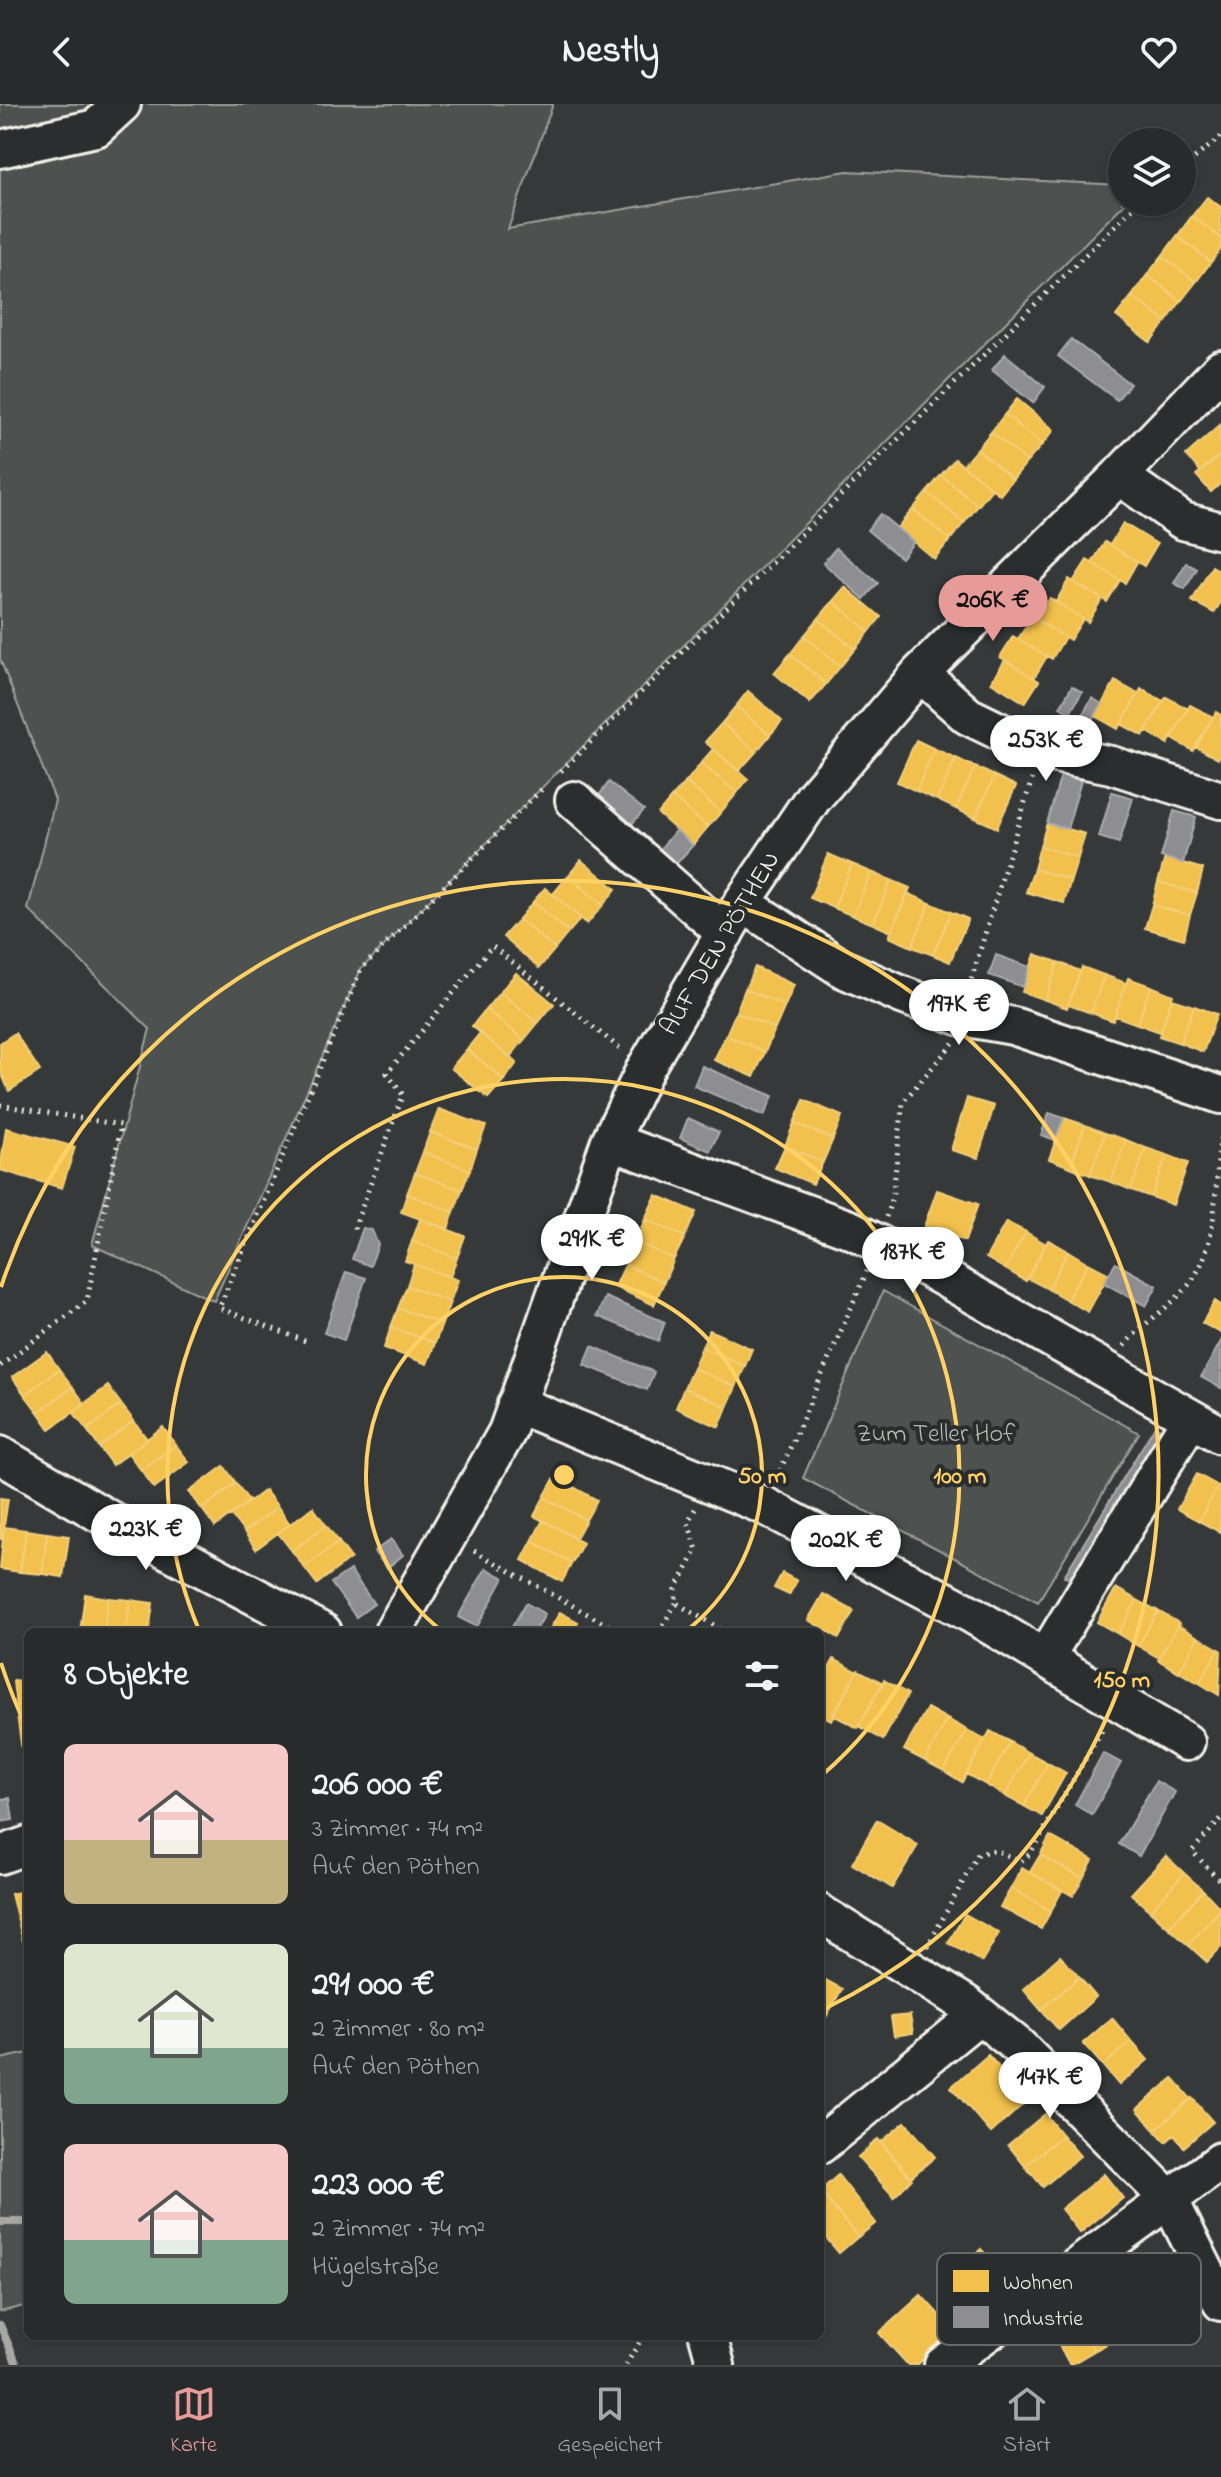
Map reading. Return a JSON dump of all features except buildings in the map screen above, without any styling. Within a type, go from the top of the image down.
[{"type":"street","points":[[0,149],[96,128],[122,104]]},
{"type":"street","name":"AUF DEN PÖTHEN","points":[[395,1628],[445,1535],[507,1432],[610,1141],[645,1069],[733,918],[813,798],[920,673],[1119,476],[1221,369]]},
{"type":"street","points":[[1119,476],[1183,521],[1221,531]]},
{"type":"street","points":[[920,673],[968,716],[1040,751],[1111,765],[1221,800]]},
{"type":"street","points":[[574,800],[733,918],[843,969],[962,1017],[1013,1026],[1221,1095]]},
{"type":"street","points":[[610,1141],[852,1230],[1206,1427],[1045,1658]]},
{"type":"street","points":[[516,1404],[765,1506],[971,1614],[1186,1742]]},
{"type":"street","points":[[0,1455],[107,1518],[315,1628]]},
{"type":"street","points":[[0,1855],[24,1846]]},
{"type":"street","points":[[824,1916],[979,2015],[1017,2045],[1169,2199],[1196,2253]]},
{"type":"street","points":[[824,2142],[979,2015]]},
{"type":"street","points":[[1095,2253],[1221,2161]]},
{"type":"street","points":[[1201,2262],[1221,2302]]},
{"type":"street","points":[[709,2340],[716,2365]]},
{"type":"street","points":[[943,2365],[970,2345]]},
{"type":"path","points":[[1196,157],[1221,137]]},
{"type":"path","points":[[305,1341],[219,1308],[361,969],[1125,216]]},
{"type":"path","points":[[962,1017],[1040,751]]},
{"type":"path","points":[[354,1229],[403,1095],[387,1073],[492,946],[645,1069]]},
{"type":"path","points":[[0,1105],[121,1125],[87,1301],[0,1366]]},
{"type":"path","points":[[1106,1369],[1133,1335],[1190,1283],[1205,1257],[1214,1229],[1221,1134]]},
{"type":"path","points":[[661,1628],[676,1603],[676,1589],[697,1550],[688,1522],[707,1482]]},
{"type":"path","points":[[445,1535],[613,1628]]},
{"type":"path","points":[[676,1603],[719,1628]]},
{"type":"path","points":[[913,1972],[978,1854],[995,1850],[1021,1861],[1030,1854],[1118,1702]]},
{"type":"path","points":[[1221,1819],[1192,1851],[1221,1882]]},
{"type":"path","points":[[626,2365],[641,2340]]},
{"type":"green space","points":[[0,104],[553,104],[508,229],[847,171],[1108,184],[1108,216],[1112,216],[361,969],[214,1301],[92,1245],[150,1029],[28,909],[55,800],[0,659]]},
{"type":"green space","name":"Zum Teller Hof","points":[[883,1291],[1139,1433],[1038,1602],[803,1478]]},
{"type":"green space","points":[[24,2054],[24,2306],[0,2312],[0,2059]]},
{"type":"waterway","points":[[0,2222],[24,2222]]},
{"type":"waterway","points":[[0,2325],[17,2365]]}]
